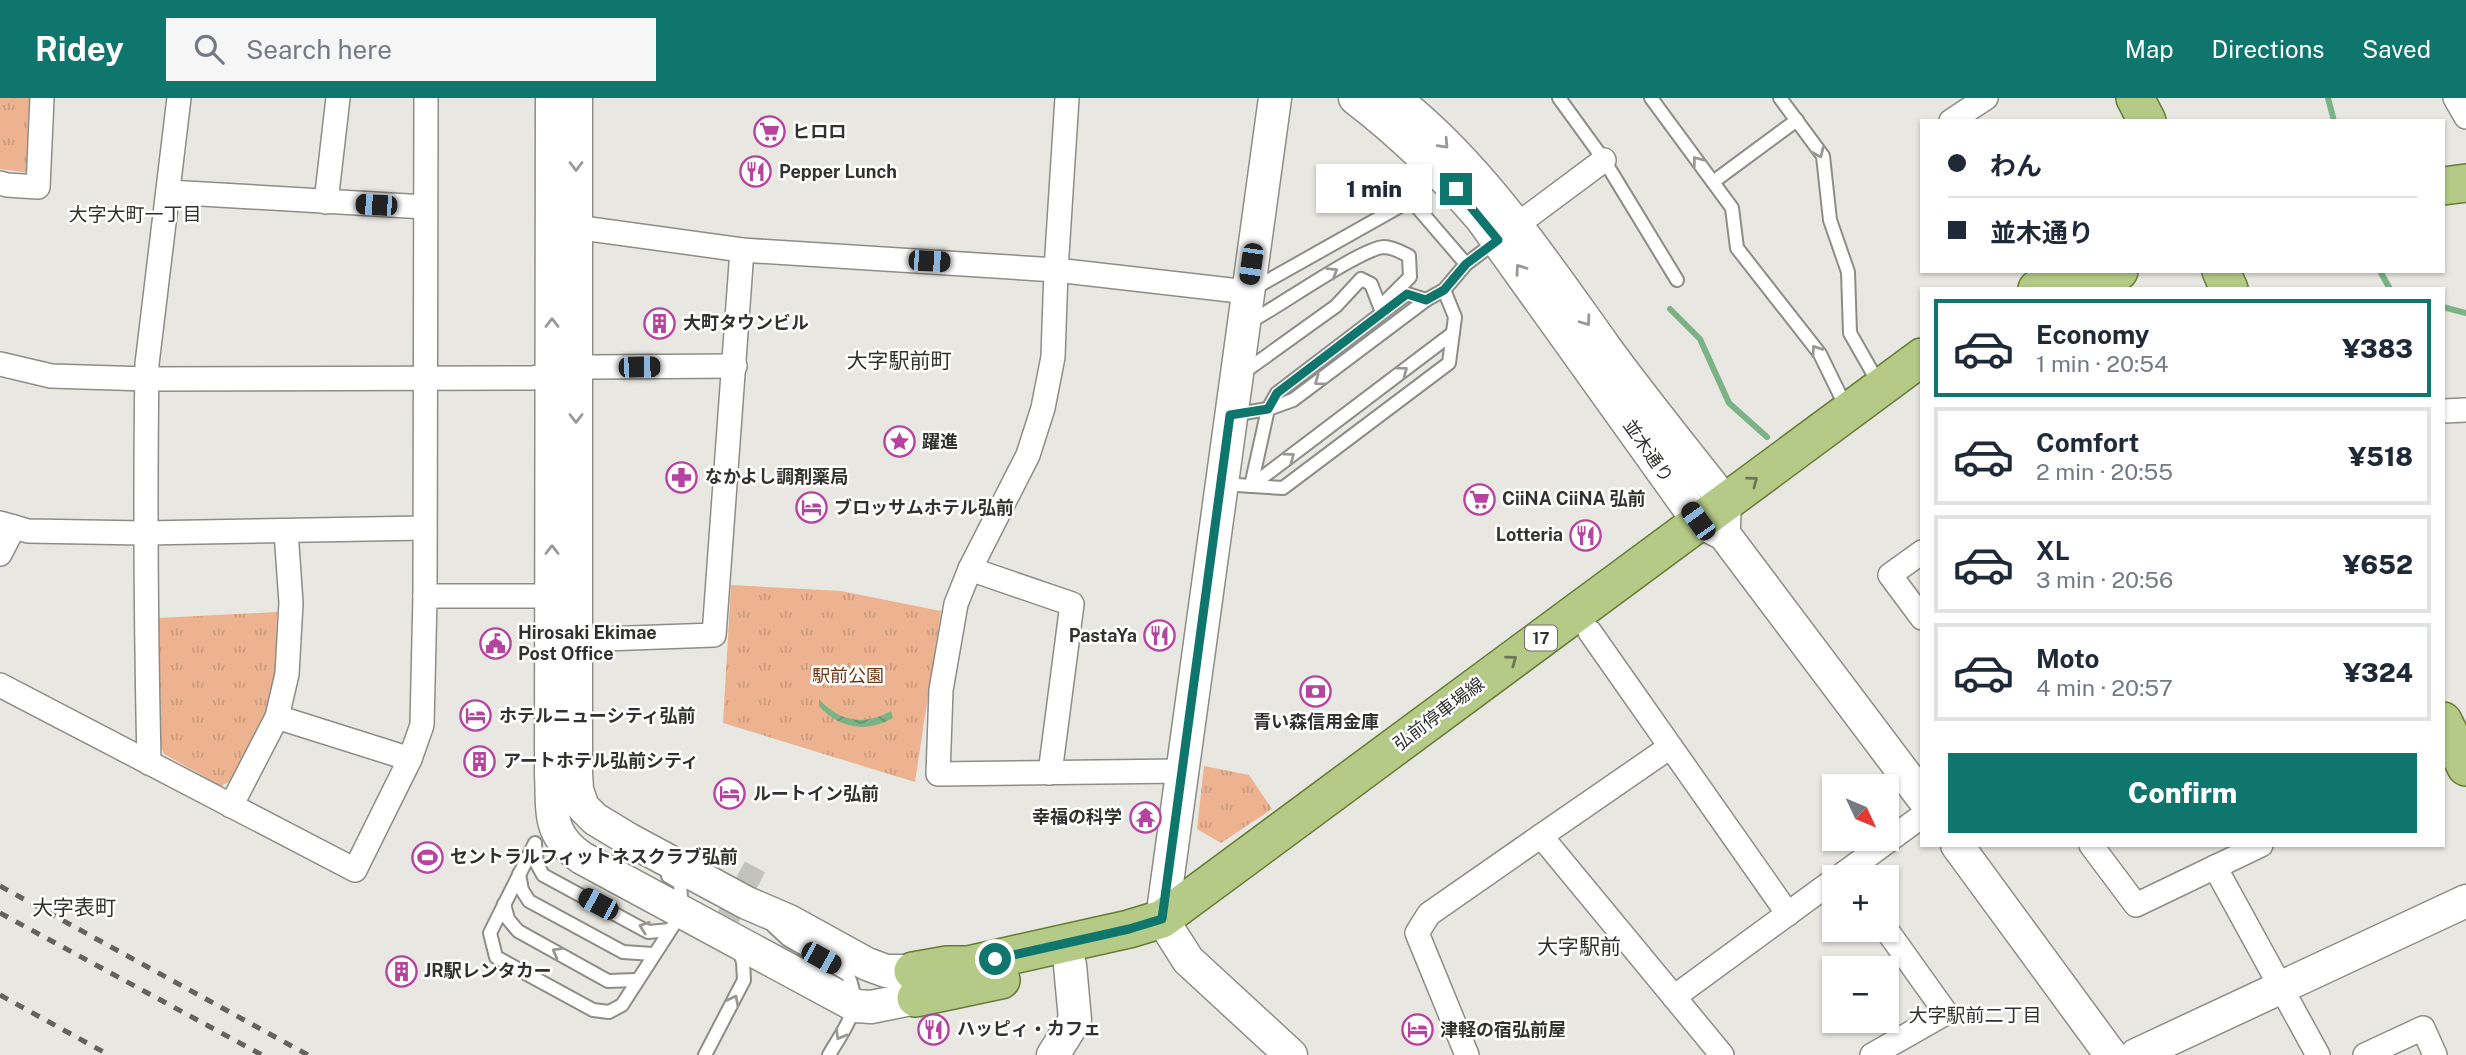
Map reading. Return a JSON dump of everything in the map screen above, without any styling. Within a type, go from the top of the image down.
[{"type":"main road","points":[[2135,98],[2146,119]]},
{"type":"main road","points":[[2445,164],[2466,162]]},
{"type":"main road","points":[[2445,186],[2466,183]]},
{"type":"main road","points":[[2041,287],[2066,273]]},
{"type":"main road","points":[[2088,287],[2115,273]]},
{"type":"main road","name":"弘前停車場線","points":[[914,985],[1070,965],[1134,951],[1590,632],[1716,519],[1850,409],[1920,359]]},
{"type":"main road","name":"弘前停車場線","points":[[914,985],[947,965],[968,965],[1129,929],[1168,928],[1716,519],[1920,389]]},
{"type":"main road","points":[[2445,726],[2466,768]]},
{"type":"street","points":[[0,183],[38,187],[42,98]]},
{"type":"street","points":[[149,763],[144,533],[147,379],[179,98]]},
{"type":"street","points":[[326,202],[338,98]]},
{"type":"street","points":[[0,685],[355,870],[410,759],[422,725],[425,596],[426,98]]},
{"type":"street","points":[[552,98],[576,640],[577,781],[561,838],[575,853],[676,921],[736,941],[856,1006],[871,1007],[914,985]]},
{"type":"street","points":[[568,811],[552,596],[564,372],[576,227],[576,98]]},
{"type":"street","points":[[1067,98],[1053,358],[1043,408],[1028,455],[970,569],[956,604],[942,690],[937,774],[1182,771]]},
{"type":"street","points":[[1275,98],[1230,415],[1236,485],[1182,771],[1168,928],[1188,960],[1291,1055]]},
{"type":"street","name":"並木通り","points":[[1355,98],[1392,126],[1508,232]]},
{"type":"street","points":[[1954,119],[1986,98]]},
{"type":"street","points":[[2455,98],[2466,117]]},
{"type":"street","name":"並木通り","points":[[1404,100],[1434,134],[1508,232],[1920,794]]},
{"type":"street","points":[[1508,232],[1604,160]]},
{"type":"street","points":[[168,192],[425,207]]},
{"type":"street","points":[[576,227],[742,250],[1056,270],[1248,292]]},
{"type":"street","points":[[576,640],[714,635],[742,250]]},
{"type":"street","points":[[0,364],[51,376],[426,380],[532,378],[592,367],[735,366]]},
{"type":"street","points":[[2445,411],[2466,410]]},
{"type":"street","points":[[0,554],[7,525],[28,531],[144,533],[424,528]]},
{"type":"street","points":[[231,806],[278,717],[287,674],[290,603],[286,531]]},
{"type":"street","points":[[1920,553],[1890,575],[1920,615]]},
{"type":"street","points":[[970,569],[1072,604],[1049,773]]},
{"type":"street","points":[[425,596],[552,596]]},
{"type":"street","points":[[1590,632],[1788,915]]},
{"type":"street","points":[[278,717],[410,759]]},
{"type":"street","points":[[1466,1055],[1417,933],[1429,914],[1670,747]]},
{"type":"street","points":[[568,811],[595,819],[747,903],[789,921],[867,964],[914,985]]},
{"type":"street","points":[[1857,865],[1920,818]]},
{"type":"street","points":[[1541,836],[1722,1055]]},
{"type":"street","points":[[1958,847],[2111,1055]]},
{"type":"street","points":[[2092,847],[2136,905],[2257,847]]},
{"type":"street","points":[[2215,867],[2318,1055]]},
{"type":"street","points":[[1674,997],[1822,890]]},
{"type":"street","points":[[2136,1055],[2466,901]]},
{"type":"street","points":[[1872,1055],[1905,1047],[1946,1013],[1895,942]]},
{"type":"street","points":[[1053,1055],[1075,1020],[1070,965]]},
{"type":"street","points":[[2365,1055],[2423,1028],[2435,1055]]},
{"type":"lane","points":[[1559,98],[1604,160],[1677,280]]},
{"type":"lane","points":[[1651,98],[1732,208],[1737,248],[1820,354],[1841,397],[1850,409]]},
{"type":"lane","points":[[1780,98],[1823,156],[1830,220],[1848,272],[1850,333],[1881,386]]},
{"type":"lane","points":[[1713,182],[1797,120]]},
{"type":"lane","points":[[1248,292],[1411,200],[1466,264]]},
{"type":"lane","points":[[1230,415],[1268,409],[1293,400],[1426,300],[1444,290],[1466,264],[1508,232]]},
{"type":"lane","points":[[1236,378],[1336,306],[1361,279],[1371,284],[1380,307],[1410,276],[1409,256],[1382,247],[1355,259],[1243,326]]},
{"type":"lane","points":[[1236,485],[1283,488],[1449,363],[1455,317],[1444,290]]},
{"type":"lane","points":[[1236,485],[1453,333]]},
{"type":"lane","points":[[1236,485],[1268,409]]},
{"type":"lane","points":[[628,839],[651,867],[680,883],[676,921],[622,1005],[609,1012],[593,1010],[496,957],[490,933],[535,843],[537,864],[543,875],[648,932],[676,921]]},
{"type":"lane","points":[[519,874],[528,901],[623,952],[653,954]]},
{"type":"lane","points":[[747,903],[787,939],[848,975],[853,985],[856,1006],[829,1055]]},
{"type":"lane","points":[[505,904],[508,919],[518,931],[608,981],[637,980]]},
{"type":"lane","points":[[705,1055],[744,980],[743,962],[736,941]]},
{"type":"green space","points":[[0,98],[31,98],[30,173],[0,169]]},
{"type":"green space","name":"駅前公園","points":[[731,585],[841,591],[941,611],[915,782],[723,723]]},
{"type":"green space","points":[[277,612],[275,695],[266,722],[231,781],[221,786],[164,754],[160,745],[158,618]]},
{"type":"green space","points":[[1204,766],[1249,775],[1272,809],[1221,843],[1197,829]]},
{"type":"water","points":[[819,699],[844,717],[871,719],[891,711],[893,718],[873,726],[845,724],[827,714],[819,706]]},
{"type":"waterway","points":[[2328,98],[2333,119]]},
{"type":"waterway","points":[[2381,273],[2389,287]]},
{"type":"waterway","points":[[2445,308],[2466,313]]},
{"type":"waterway","points":[[1670,309],[1700,339],[1729,403],[1767,437]]},
{"type":"tunnel","points":[[712,947],[756,865]]},
{"type":"railway","points":[[0,886],[308,1055]]},
{"type":"railway","points":[[0,913],[262,1055]]},
{"type":"railway","points":[[0,995],[109,1055]]},
{"type":"place","name":"ヒロロ","points":[[769,132]]},
{"type":"place","name":"Pepper Lunch","points":[[756,172]]},
{"type":"place","name":"大町タウンビル","points":[[660,323]]},
{"type":"place","name":"躍進","points":[[899,442]]},
{"type":"place","name":"なかよし調剤薬局","points":[[682,477]]},
{"type":"place","name":"CiiNA CiiNA 弘前","points":[[1479,499]]},
{"type":"place","name":"ブロッサムホテル弘前","points":[[811,508]]},
{"type":"place","name":"Lotteria","points":[[1586,535]]},
{"type":"place","name":"PastaYa","points":[[1160,636]]},
{"type":"place","name":"Hirosaki Ekimae Post Office","points":[[495,643]]},
{"type":"place","name":"青い森信用金庫","points":[[1316,691]]},
{"type":"place","name":"ホテルニューシティ弘前","points":[[476,716]]},
{"type":"place","name":"アートホテル弘前シティ","points":[[480,761]]},
{"type":"place","name":"ルートイン弘前","points":[[730,794]]},
{"type":"place","name":"幸福の科学","points":[[1145,817]]},
{"type":"place","name":"セントラルフィットネスクラブ弘前","points":[[427,857]]},
{"type":"place","name":"JR駅レンタカー","points":[[401,971]]},
{"type":"place","name":"ハッピィ・カフェ","points":[[934,1029]]},
{"type":"place","name":"津軽の宿弘前屋","points":[[1417,1030]]},
{"type":"district","name":"大字大町一丁目","points":[[135,214]]},
{"type":"district","name":"大字駅前町","points":[[899,361]]},
{"type":"district","name":"大字表町","points":[[74,908]]},
{"type":"district","name":"大字駅前","points":[[1579,947]]},
{"type":"district","name":"大字駅前二丁目","points":[[1975,1015]]},
{"type":"route","points":[[995,959],[1162,919],[1230,415],[1268,409],[1277,393],[1407,294],[1426,300],[1444,290],[1466,264],[1498,240],[1456,189]]}]
